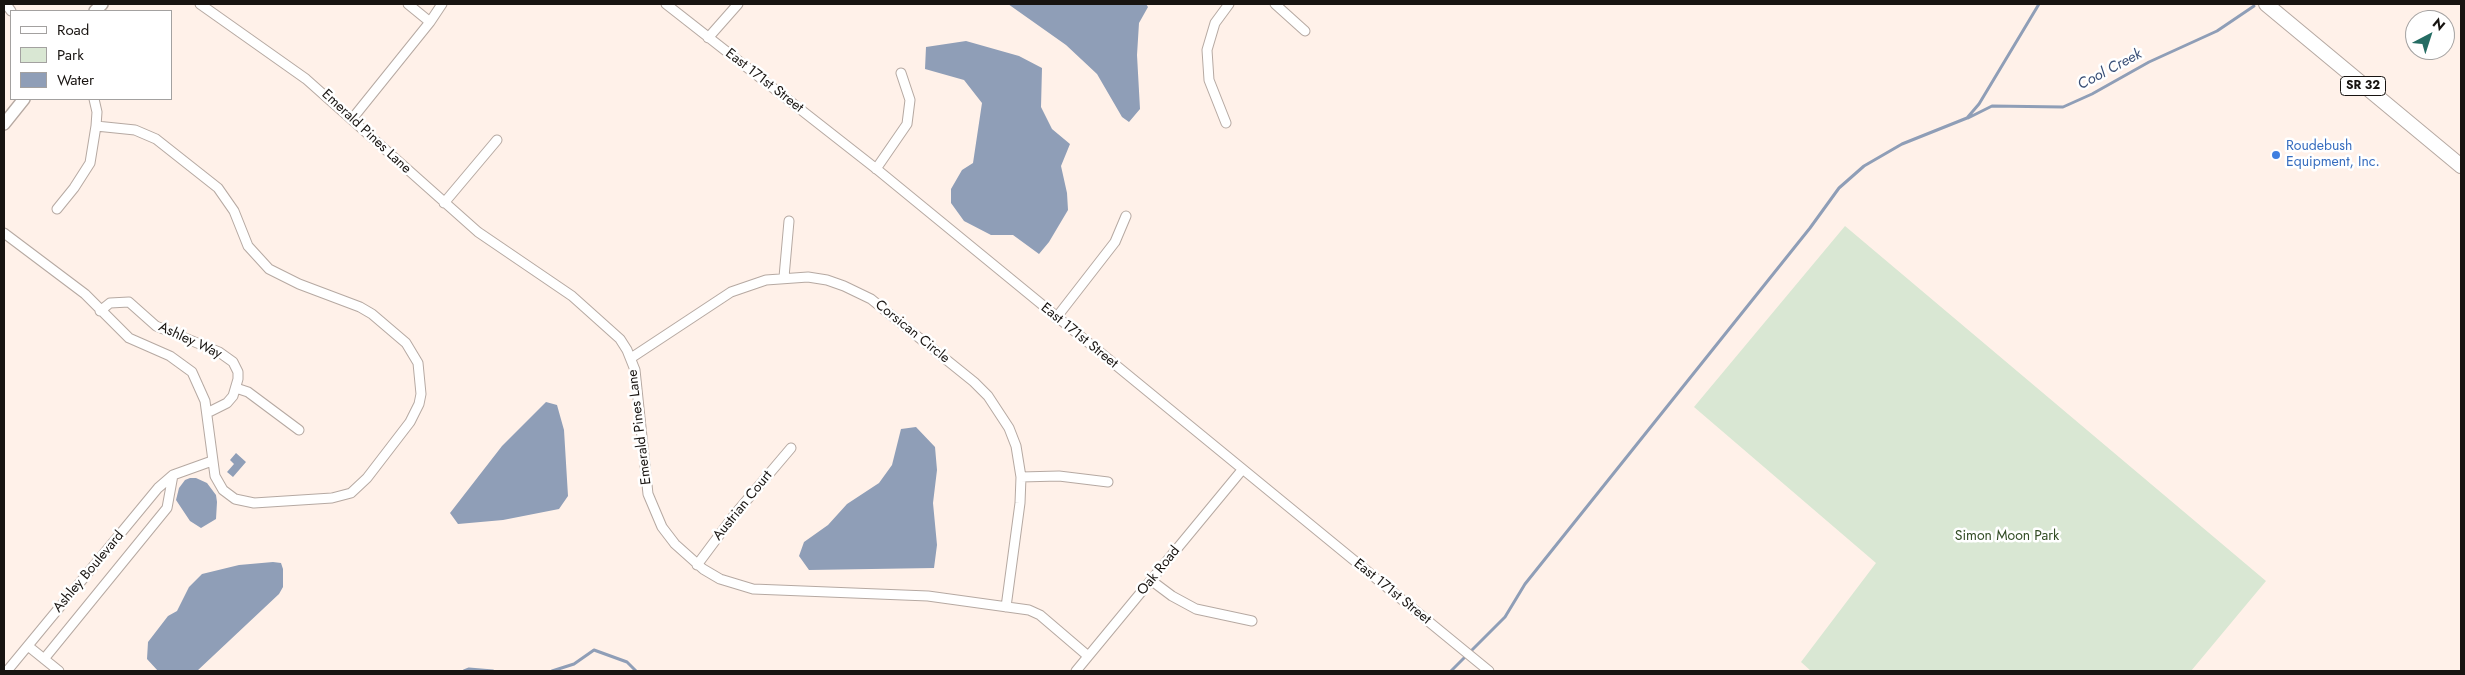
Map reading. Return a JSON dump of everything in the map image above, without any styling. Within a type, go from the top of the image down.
[{"type":"main road","name":"SR 32","points":[[2266,4],[2461,166]]},
{"type":"street","name":"Emerald Pines Lane","points":[[200,4],[284,62],[352,118],[478,232],[548,278],[598,316],[620,339],[631,358],[636,379],[648,494],[662,527],[675,544],[697,565],[720,579],[752,589],[928,596],[1029,610],[1040,616],[1088,656]]},
{"type":"street","points":[[408,4],[430,22]]},
{"type":"street","points":[[352,118],[430,22],[442,4]]},
{"type":"street","name":"East 171st Street","points":[[666,4],[876,169],[1489,671]]},
{"type":"street","points":[[708,38],[738,4]]},
{"type":"street","points":[[1226,123],[1209,80],[1207,50],[1215,23],[1229,4]]},
{"type":"street","points":[[1275,4],[1305,30]]},
{"type":"street","points":[[876,169],[907,124],[910,100],[902,73]]},
{"type":"street","points":[[4,124],[23,100]]},
{"type":"street","points":[[57,209],[90,163],[97,112],[94,100]]},
{"type":"street","points":[[4,233],[85,294],[129,338],[170,356],[192,372],[205,401],[215,476],[223,490],[236,499],[254,502],[332,498],[351,493],[367,478],[410,422],[419,404],[421,379],[413,353],[398,335],[360,307],[292,281],[269,269],[248,246],[234,211],[218,188],[156,139],[135,130],[96,126]]},
{"type":"street","points":[[444,203],[497,140]]},
{"type":"street","points":[[1056,318],[1115,242],[1126,216]]},
{"type":"street","points":[[784,277],[789,220]]},
{"type":"street","name":"Corsican Circle","points":[[631,358],[731,292],[758,282],[784,277],[827,280],[860,293],[974,382],[999,411],[1009,428],[1016,446],[1021,477],[1020,503],[1006,606]]},
{"type":"street","name":"Ashley Way","points":[[100,311],[110,303],[129,302],[156,326],[219,352],[233,362],[238,372],[236,388]]},
{"type":"street","points":[[206,413],[227,403],[233,396],[236,388],[248,392],[299,430]]},
{"type":"street","name":"Austrian Court","points":[[697,565],[735,514],[791,448]]},
{"type":"street","name":"Ashley Boulevard","points":[[7,671],[158,488],[173,476],[212,461]]},
{"type":"street","name":"Oak Road","points":[[1076,671],[1242,470]]},
{"type":"street","name":"Ashley Boulevard","points":[[44,659],[167,508],[173,476]]},
{"type":"street","points":[[1021,477],[1059,476],[1108,482]]},
{"type":"street","points":[[1152,580],[1172,596],[1196,608],[1252,621]]},
{"type":"street","points":[[28,646],[59,671]]},
{"type":"green space","name":"Simon Moon Park","points":[[1845,226],[2266,581],[2191,671],[1811,671],[1801,662],[1876,563],[1694,407]]},
{"type":"water","points":[[1008,4],[1146,4],[1148,7],[1139,23],[1137,55],[1140,109],[1129,122],[1122,117],[1097,74],[1066,45]]},
{"type":"water","points":[[966,41],[1019,56],[1042,68],[1041,107],[1052,129],[1070,144],[1061,166],[1067,193],[1068,210],[1049,242],[1039,254],[1013,235],[991,235],[964,221],[951,203],[951,189],[962,170],[973,163],[982,103],[964,80],[925,69],[926,47]]},
{"type":"water","points":[[546,402],[557,405],[564,430],[568,496],[559,509],[503,520],[458,524],[450,513],[502,446]]},
{"type":"water","points":[[916,427],[935,447],[937,470],[933,503],[937,545],[934,568],[809,570],[799,556],[804,542],[828,525],[847,504],[879,483],[892,465],[901,429]]},
{"type":"water","points":[[236,453],[246,462],[233,477],[227,472],[234,464],[230,460]]},
{"type":"water","points":[[196,478],[207,483],[216,495],[216,519],[201,528],[190,521],[176,500],[179,488],[185,480]]},
{"type":"water","points":[[281,563],[283,569],[283,587],[279,594],[197,671],[158,671],[147,659],[148,642],[168,616],[177,611],[189,587],[202,574],[239,565]]},
{"type":"waterway","points":[[1451,671],[1505,617],[1525,584],[1810,228],[1839,188],[1864,166],[1902,144],[1967,118],[1979,104],[2039,4]]},
{"type":"waterway","name":"Cool Creek","points":[[1968,118],[1992,106],[2063,107],[2092,94],[2149,62],[2217,31],[2254,6]]},
{"type":"waterway","points":[[552,671],[574,664],[594,650],[627,662],[636,671]]},
{"type":"waterway","points":[[464,671],[469,669],[493,671]]},
{"type":"place","name":"Roudebush Equipment, Inc.","points":[[2276,155]]}]
